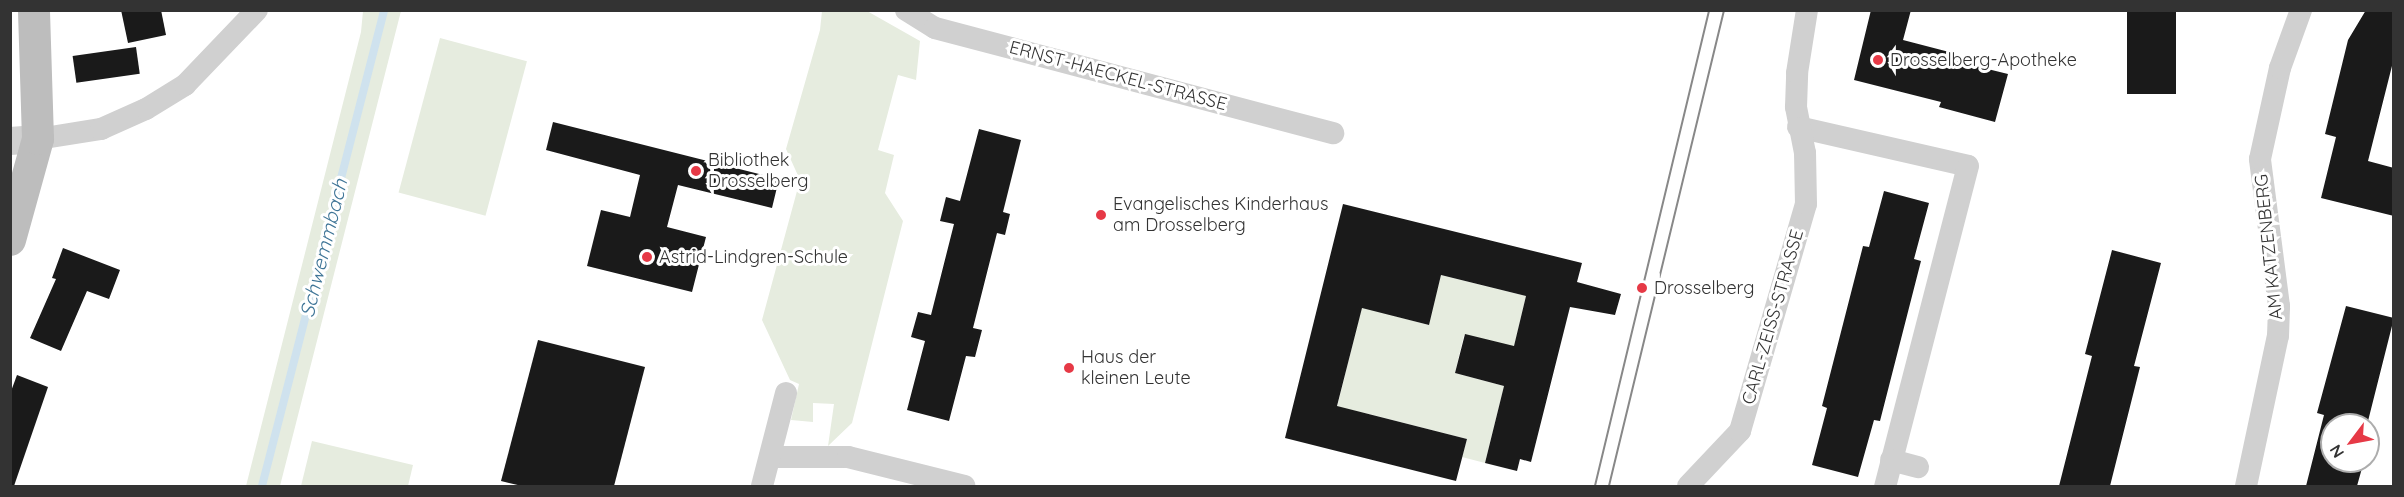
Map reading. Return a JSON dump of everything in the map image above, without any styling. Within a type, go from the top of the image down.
[{"type":"main road","points":[[10,240],[24,140],[34,10]]},
{"type":"street","points":[[24,140],[101,129],[146,109],[185,85],[257,10]]},
{"type":"street","name":"ERNST-HAECKEL-STRASSE","points":[[906,10],[935,28],[1333,133]]},
{"type":"street","name":"CARL-ZEISS-STRASSE","points":[[1688,486],[1740,431],[1806,204],[1805,153],[1798,127],[1797,73],[1807,10]]},
{"type":"street","name":"AM KATZENBERG","points":[[2246,486],[2278,336],[2279,306],[2260,159],[2280,68],[2301,10]]},
{"type":"street","points":[[1798,127],[1968,166],[1885,486]]},
{"type":"street","points":[[762,486],[786,393]]},
{"type":"street","points":[[770,457],[848,457],[964,486]]},
{"type":"street","points":[[1891,460],[1918,467]]},
{"type":"shaded area","points":[[363,11],[401,11],[280,486],[246,486],[361,32]]},
{"type":"shaded area","points":[[822,11],[867,11],[920,41],[916,80],[898,75],[878,150],[894,155],[885,193],[903,221],[852,423],[828,446],[834,404],[813,403],[813,422],[791,420],[799,384],[790,380],[762,320],[800,180],[786,149],[820,30]]},
{"type":"shaded area","points":[[440,38],[527,61],[486,216],[399,193]]},
{"type":"shaded area","points":[[1374,258],[1395,316],[1428,325],[1441,275],[1526,296],[1514,347],[1464,335],[1455,373],[1504,386],[1485,463],[1462,457],[1467,439],[1369,414],[1336,411]]},
{"type":"shaded area","points":[[312,441],[413,465],[408,486],[301,486]]},
{"type":"building","points":[[121,10],[161,10],[166,35],[128,43]]},
{"type":"building","points":[[1871,10],[1911,10],[1903,40],[1953,53],[1951,60],[2008,74],[1995,122],[1939,107],[1941,102],[1854,80]]},
{"type":"building","points":[[2127,10],[2176,10],[2176,94],[2127,94]]},
{"type":"building","points":[[2366,10],[2394,10],[2394,58],[2368,161],[2394,168],[2394,216],[2321,198],[2336,137],[2325,134],[2348,40]]},
{"type":"building","points":[[136,47],[140,74],[76,83],[73,56]]},
{"type":"building","points":[[553,122],[779,179],[772,208],[678,185],[667,227],[706,237],[692,292],[587,266],[601,210],[630,217],[640,175],[546,150]]},
{"type":"building","points":[[979,129],[1021,140],[1003,212],[1010,214],[1005,235],[997,233],[973,328],[982,330],[975,357],[966,356],[949,421],[907,410],[925,341],[911,337],[918,312],[931,315],[954,224],[940,221],[946,197],[960,201]]},
{"type":"building","points":[[1884,191],[1929,203],[1914,259],[1921,261],[1880,421],[1874,420],[1858,477],[1812,465],[1827,408],[1822,406],[1863,246],[1869,247]]},
{"type":"building","points":[[1343,204],[1582,263],[1577,282],[1621,294],[1615,315],[1570,307],[1531,462],[1520,459],[1517,471],[1485,463],[1504,386],[1455,373],[1465,334],[1514,346],[1526,296],[1441,275],[1429,325],[1362,308],[1337,406],[1467,439],[1456,481],[1285,438]]},
{"type":"building","points":[[63,248],[120,270],[109,299],[87,291],[61,351],[30,338],[56,279],[52,278]]},
{"type":"building","points":[[2112,250],[2161,263],[2134,366],[2140,367],[2110,486],[2059,486],[2092,356],[2085,354]]},
{"type":"building","points":[[2346,306],[2394,318],[2370,413],[2317,413]]},
{"type":"building","points":[[538,340],[645,367],[614,486],[522,486],[501,481]]},
{"type":"building","points":[[17,375],[48,387],[14,486],[10,485],[10,394]]},
{"type":"building","points":[[2320,431],[2320,473],[2361,473],[2357,486],[2306,486]]},
{"type":"waterway","name":"Schwemmbach","points":[[262,486],[384,10]]},
{"type":"tram line","points":[[1595,486],[1709,10]]},
{"type":"tram line","points":[[1609,486],[1724,10]]},
{"type":"place","name":"Drosselberg-Apotheke","points":[[1878,60]]},
{"type":"place","name":"Bibliothek Drosselberg","points":[[696,171]]},
{"type":"place","name":"Evangelisches Kinderhaus am Drosselberg","points":[[1101,215]]},
{"type":"place","name":"Astrid-Lindgren-Schule","points":[[647,257]]},
{"type":"place","name":"Drosselberg","points":[[1642,288]]},
{"type":"place","name":"Haus der kleinen Leute","points":[[1069,368]]}]
